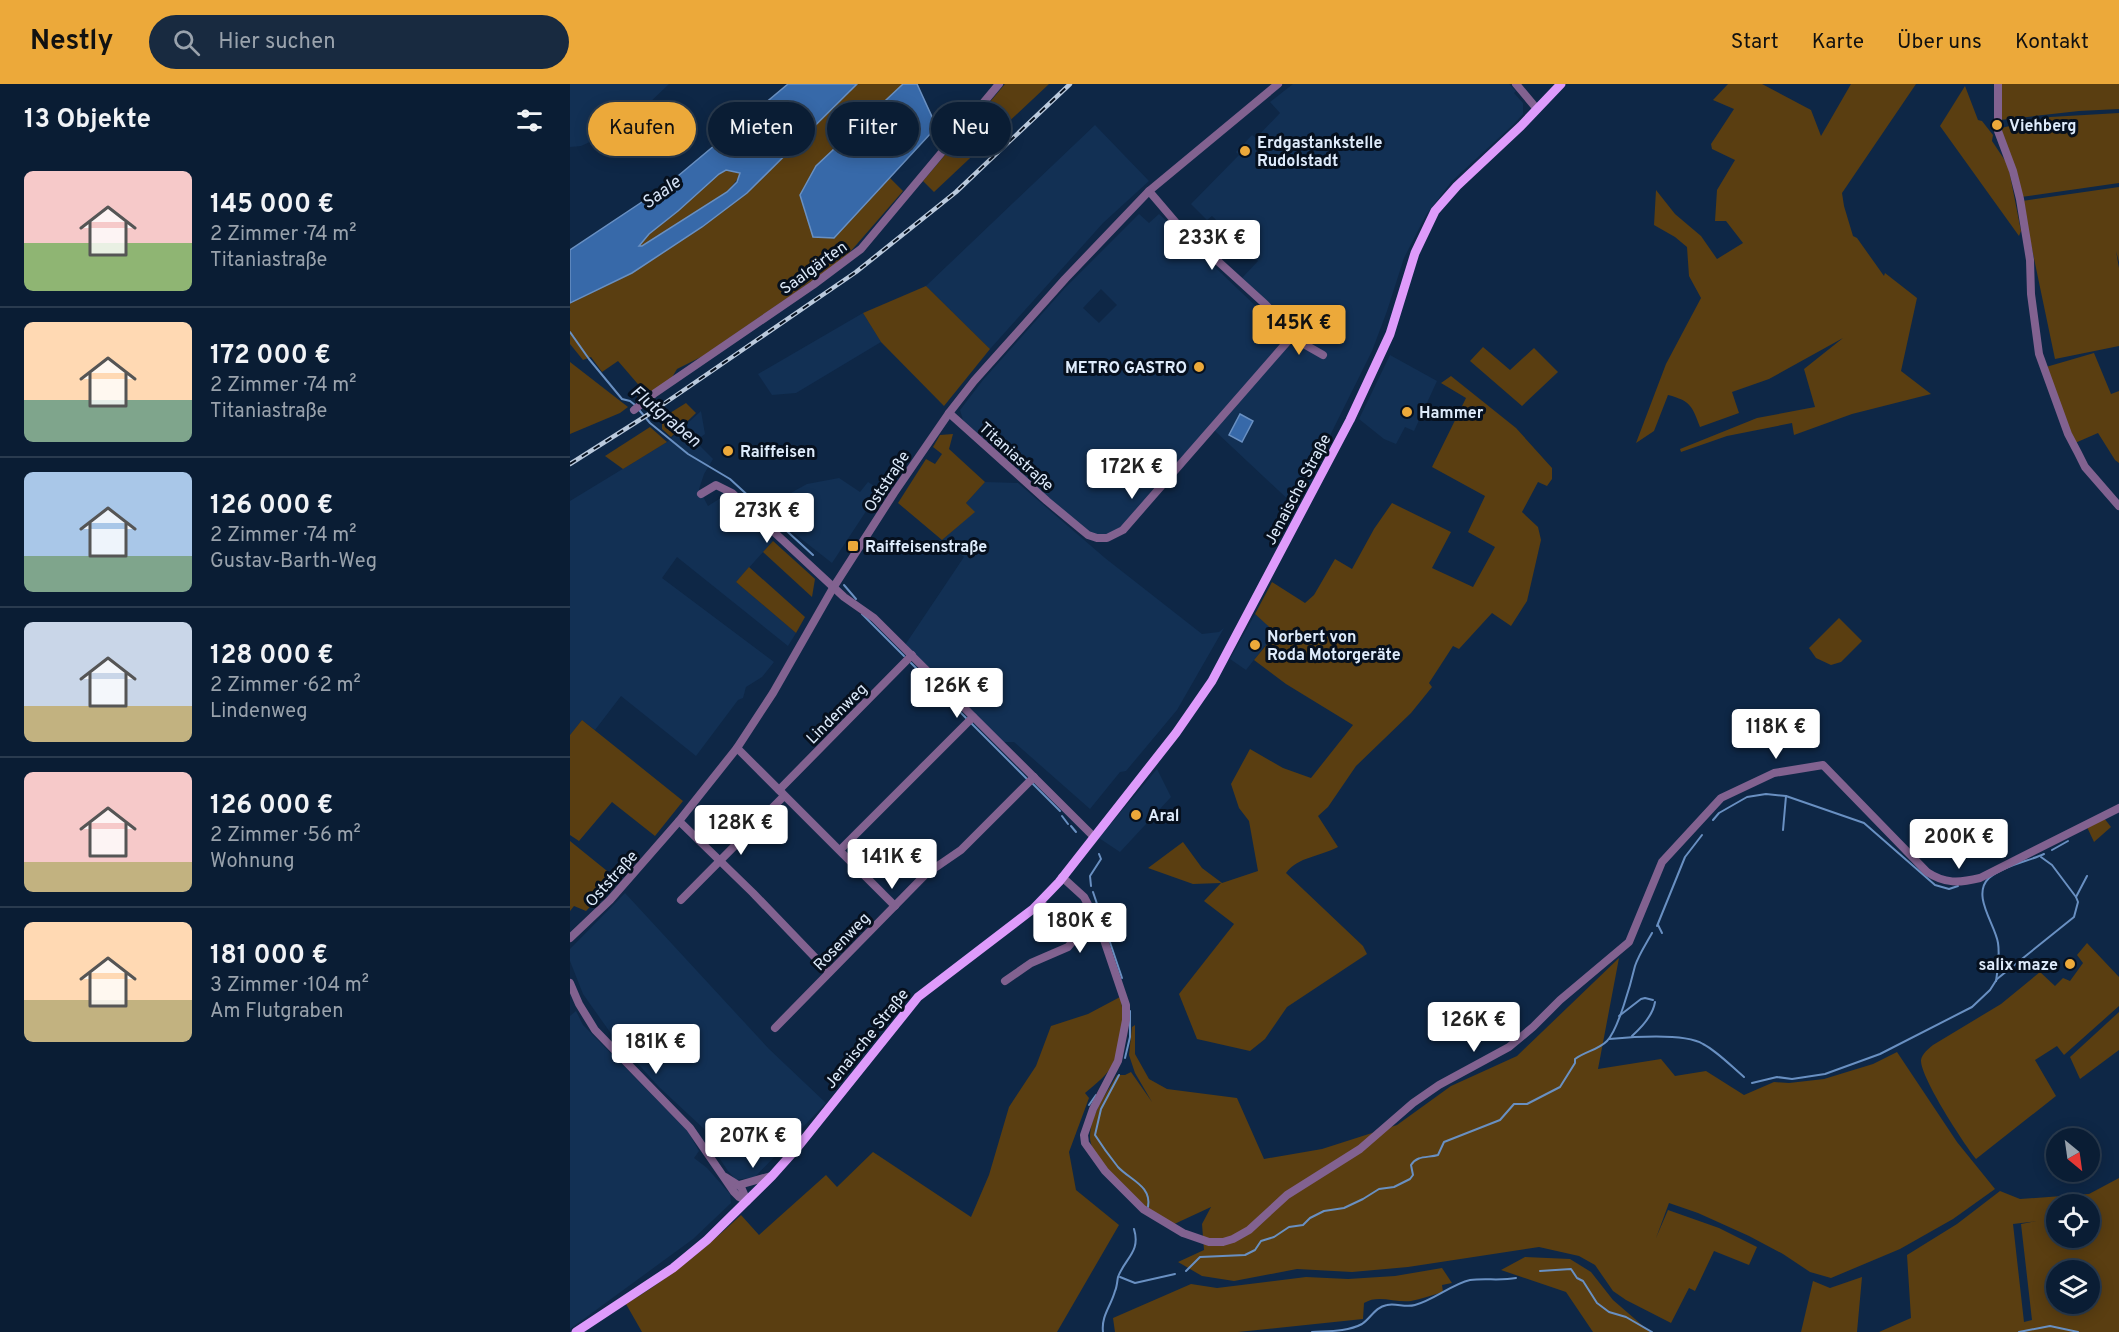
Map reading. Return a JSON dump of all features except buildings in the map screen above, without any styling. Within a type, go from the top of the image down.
[{"type":"main road","name":"Jenaische Straße","points":[[576,1332],[689,1256],[747,1201],[797,1148],[918,997],[1040,902],[1094,837],[1176,733],[1212,681],[1339,443],[1394,325],[1418,244],[1435,211],[1457,186],[1561,84]]},
{"type":"street","name":"Saalgärten","points":[[637,407],[822,279],[861,249],[999,84]]},
{"type":"street","name":"Oststraße","points":[[570,938],[610,900],[679,821],[737,748],[773,693],[833,588],[894,493],[948,413],[974,381],[1042,304],[1149,191],[1278,84]]},
{"type":"street","points":[[1516,84],[1537,109]]},
{"type":"street","points":[[1998,84],[1998,131],[2013,171],[2020,199],[2030,260],[2031,294],[2039,354],[2068,434],[2085,467],[2119,506]]},
{"type":"street","points":[[1149,191],[1178,225],[1266,304],[1302,343],[1323,355]]},
{"type":"street","name":"Titaniastraße","points":[[948,413],[1088,535],[1107,538],[1123,530],[1294,334]]},
{"type":"street","points":[[701,494],[716,485],[732,492],[833,588],[874,618],[1094,837]]},
{"type":"street","name":"Lindenweg","points":[[681,900],[912,656]]},
{"type":"street","points":[[840,850],[972,717]]},
{"type":"street","points":[[737,748],[895,906]]},
{"type":"street","points":[[1062,877],[1084,897],[1092,912],[1102,934],[1126,1005],[1126,1020],[1118,1061],[1089,1117],[1084,1135],[1085,1143],[1105,1171],[1143,1209],[1183,1233],[1209,1242],[1233,1239],[1248,1230],[1287,1195],[1360,1149],[1413,1103],[1439,1084],[1509,1047],[1533,1027],[1560,1000],[1629,942],[1662,862],[1721,798],[1774,773],[1823,765],[1927,872],[1948,882],[1980,878],[2119,808]]},
{"type":"street","name":"Rosenweg","points":[[775,1028],[926,874],[961,850],[1034,777]]},
{"type":"street","points":[[679,821],[829,972]]},
{"type":"street","points":[[1005,981],[1031,963],[1068,947],[1073,941],[1069,929],[1040,902]]},
{"type":"street","points":[[570,983],[579,1004],[595,1030],[690,1128],[739,1197],[747,1201]]},
{"type":"street","points":[[739,1185],[772,1176]]},
{"type":"street","points":[[724,1177],[743,1189],[747,1201]]},
{"type":"shaded area","points":[[570,84],[669,84],[650,102],[588,102],[588,143],[570,147]]},
{"type":"shaded area","points":[[857,84],[903,84],[884,102],[839,102]]},
{"type":"shaded area","points":[[1005,84],[1049,84],[1011,120],[1011,102],[990,102]]},
{"type":"shaded area","points":[[1293,84],[1509,84],[1523,103],[1523,114],[1452,181],[1426,215],[1404,258],[1372,351],[1295,506],[1214,430],[1299,332],[1242,278],[1258,261],[1212,216],[1207,220],[1191,204],[1239,155],[1236,152],[1252,135],[1256,138],[1280,113],[1270,102]]},
{"type":"shaded area","points":[[1728,84],[1762,84],[1811,110],[1821,136],[1851,84],[1916,84],[1842,193],[1853,236],[1857,238],[1884,276],[1885,273],[1917,298],[1901,371],[1931,394],[1852,414],[1794,435],[1792,423],[1727,436],[1681,452],[1680,449],[1757,418],[1815,407],[1804,369],[1843,338],[1769,379],[1732,392],[1739,413],[1700,427],[1690,405],[1668,395],[1654,431],[1636,443],[1666,364],[1701,298],[1689,276],[1687,247],[1654,225],[1656,190],[1675,214],[1701,236],[1717,259],[1743,243],[1726,221],[1715,221],[1717,190],[1735,160],[1712,149],[1711,144],[1734,109],[1713,100]]},
{"type":"shaded area","points":[[2001,84],[2119,84],[2119,109],[2000,120]]},
{"type":"shaded area","points":[[1965,86],[1978,120],[1982,121],[1993,135],[1992,141],[2008,165],[2021,231],[2019,236],[1940,126]]},
{"type":"shaded area","points":[[2119,113],[2119,183],[2021,197],[2001,128],[2050,117]]},
{"type":"shaded area","points":[[827,114],[827,156],[816,166],[833,238],[890,178],[903,191],[844,259],[703,356],[677,369],[671,379],[639,401],[637,397],[643,390],[618,361],[602,372],[591,357],[583,360],[570,344],[570,303],[632,273],[747,193],[784,156],[815,156],[815,126]]},
{"type":"shaded area","points":[[1095,125],[1149,181],[1103,223],[990,349],[926,286]]},
{"type":"shaded area","points":[[944,156],[972,156],[934,192],[923,181]]},
{"type":"shaded area","points":[[726,170],[740,172],[740,176],[727,192],[642,246],[638,246],[649,234]]},
{"type":"shaded area","points":[[2119,187],[2119,262],[2116,251],[2119,268],[2119,346],[2055,359],[2022,201]]},
{"type":"shaded area","points":[[1139,214],[1149,223],[1159,214],[1282,331],[1280,344],[1161,481],[1152,485],[1155,489],[1113,534],[1097,536],[1049,500],[963,420],[960,410],[983,380],[1064,289]],"holes":[[[1101,289],[1117,305],[1099,323],[1083,308]]]},
{"type":"shaded area","points":[[926,286],[990,349],[944,406],[881,342],[863,313]]},
{"type":"shaded area","points":[[863,313],[881,342],[796,393],[772,395],[758,374]]},
{"type":"shaded area","points":[[1483,347],[1510,370],[1534,348],[1558,372],[1522,406],[1470,361]]},
{"type":"shaded area","points":[[2094,353],[2111,394],[2119,391],[2119,463],[2098,433],[2075,443],[2046,367]]},
{"type":"shaded area","points":[[1390,355],[1437,381],[1414,431],[1405,427],[1396,444],[1384,439],[1359,419]]},
{"type":"shaded area","points":[[570,362],[628,407],[620,413],[570,434]]},
{"type":"shaded area","points":[[1451,376],[1516,428],[1552,468],[1552,479],[1547,486],[1538,482],[1522,512],[1538,527],[1541,540],[1527,601],[1511,626],[1492,613],[1459,649],[1453,646],[1429,683],[1432,687],[1411,713],[1356,766],[1328,807],[1318,816],[1338,847],[1297,863],[1286,873],[1363,946],[1367,954],[1287,1007],[1265,1039],[1250,1051],[1197,1039],[1179,994],[1234,924],[1204,901],[1221,883],[1193,884],[1148,868],[1183,842],[1202,868],[1222,883],[1258,871],[1249,821],[1239,808],[1231,784],[1250,749],[1283,768],[1311,778],[1353,725],[1286,684],[1254,660],[1276,633],[1255,614],[1272,582],[1305,603],[1314,595],[1335,559],[1352,569],[1374,529],[1392,503],[1451,532],[1432,568],[1473,587],[1495,547],[1468,532],[1485,496],[1432,467],[1466,398],[1441,383]]},
{"type":"shaded area","points":[[686,403],[696,413],[671,437],[662,429],[662,418]]},
{"type":"shaded area","points":[[701,411],[705,434],[695,441],[713,459],[704,474],[699,489],[708,506],[724,496],[773,541],[736,582],[796,633],[788,646],[677,557],[662,578],[774,662],[762,677],[746,687],[743,698],[738,700],[696,756],[621,696],[595,730],[582,720],[570,735],[570,501],[667,442]]},
{"type":"shaded area","points":[[650,427],[667,442],[623,469],[605,456]]},
{"type":"shaded area","points":[[953,434],[949,449],[985,482],[966,503],[975,512],[942,540],[898,503],[926,459],[935,464],[942,454],[933,447],[940,435]]},
{"type":"shaded area","points":[[839,478],[860,492],[868,482],[880,490],[832,563],[771,515],[788,495],[807,484]]},
{"type":"shaded area","points":[[985,482],[1018,483],[1105,558],[1202,634],[1219,632],[1224,628],[1177,710],[1126,771],[1120,772],[1090,809],[1014,742],[1004,742],[905,645],[964,557],[942,540],[974,512],[966,503]]},
{"type":"shaded area","points":[[773,541],[815,579],[812,597],[763,552]]},
{"type":"shaded area","points":[[749,567],[805,617],[796,633],[736,582]]},
{"type":"shaded area","points":[[1255,614],[1276,632],[1246,670],[1230,659]]},
{"type":"shaded area","points":[[1839,618],[1862,641],[1841,662],[1831,665],[1816,658],[1809,648]]},
{"type":"shaded area","points":[[582,720],[683,801],[655,836],[612,802],[579,841],[570,835],[570,735]]},
{"type":"shaded area","name":"Aral","points":[[1157,769],[1171,797],[1120,852],[1099,838]]},
{"type":"shaded area","points":[[2104,818],[2111,827],[2094,842],[2087,827]]},
{"type":"shaded area","points":[[570,841],[617,879],[586,911],[574,906],[570,911]]},
{"type":"shaded area","points":[[625,893],[769,1049],[826,1103],[755,1177],[736,1180],[716,1153],[717,1141],[659,1087],[612,1035],[583,994],[570,961],[570,949]]},
{"type":"shaded area","points":[[2087,943],[2119,977],[2119,1006],[2064,1055],[2057,1046],[2035,1060],[2056,1096],[1976,1159],[1953,1126],[1927,1081],[1921,1060],[1923,1056],[1933,1045],[2001,1004],[2040,972],[2055,986],[2063,978],[2070,981],[2083,963],[2077,955]]},
{"type":"shaded area","points":[[1619,958],[1598,1069],[1661,1059],[1675,1076],[1706,1071],[1744,1095],[1774,1082],[1789,1083],[1824,1079],[1873,1064],[1897,1052],[1957,1142],[1995,1189],[1953,1219],[1900,1249],[1831,1278],[1810,1272],[1749,1236],[1698,1213],[1669,1203],[1656,1238],[1668,1210],[1719,1228],[1757,1247],[1749,1265],[1714,1251],[1695,1291],[1689,1288],[1671,1323],[1613,1291],[1595,1265],[1579,1256],[1539,1247],[1408,1267],[1352,1272],[1297,1269],[1234,1281],[1202,1276],[1178,1262],[1204,1250],[1202,1224],[1211,1207],[1170,1226],[1123,1186],[1100,1161],[1093,1149],[1090,1138],[1093,1121],[1099,1105],[1117,1075],[1131,1072],[1152,1102],[1135,1073],[1129,1055],[1132,1027],[1135,1025],[1135,1054],[1149,1079],[1167,1089],[1237,1098],[1264,1159],[1322,1149],[1397,1125],[1451,1086],[1517,1056]]},
{"type":"shaded area","points":[[1120,997],[1122,1020],[1117,1056],[1109,1070],[1085,1093],[1089,1098],[1069,1152],[1076,1190],[1119,1225],[1057,1332],[642,1332],[626,1304],[686,1263],[741,1215],[759,1235],[826,1175],[837,1187],[873,1152],[971,1217],[989,1175],[1009,1107],[1036,1066],[1051,1026],[1088,1014]]},
{"type":"shaded area","points":[[576,1011],[583,1025],[687,1130],[699,1151],[694,1158],[707,1168],[730,1194],[731,1203],[693,1239],[570,1329],[570,1016]]},
{"type":"shaded area","points":[[2119,1012],[2119,1050],[2080,1079],[2070,1057]]},
{"type":"shaded area","points":[[2119,1178],[2119,1332],[1879,1332],[1911,1318],[1907,1255],[1957,1224],[2000,1191],[2020,1199],[2046,1197],[2046,1248],[2100,1248],[2100,1194],[2089,1194]],"holes":[[[2037,1221],[2021,1224],[2032,1320],[2024,1322],[2013,1224]]]},
{"type":"shaded area","points":[[1525,1257],[1570,1259],[1591,1272],[1613,1300],[1650,1332],[1593,1332],[1566,1292],[1501,1270]]},
{"type":"shaded area","points":[[1442,1268],[1452,1283],[1442,1285],[1443,1292],[1411,1301],[1369,1300],[1364,1303],[1363,1319],[1238,1332],[1115,1332],[1113,1318],[1191,1284],[1217,1288],[1306,1277],[1348,1279],[1395,1276]]},
{"type":"shaded area","points":[[1862,1277],[1857,1332],[1801,1332],[1813,1281],[1830,1288]]},
{"type":"water","points":[[788,84],[857,84],[839,102],[827,102],[827,114],[815,126],[815,102],[766,102]]},
{"type":"water","points":[[903,84],[917,84],[931,115],[931,133],[919,146],[919,102],[884,102]]},
{"type":"water","name":"Saale","points":[[708,151],[708,156],[784,156],[747,193],[702,227],[632,273],[570,303],[570,250],[666,186]],"holes":[[[726,170],[740,173],[737,182],[727,192],[639,246],[649,234],[719,174]]]},
{"type":"water","points":[[827,156],[910,156],[834,238],[813,237],[800,195],[816,166]]},
{"type":"water","points":[[1240,414],[1253,421],[1242,442],[1229,435]]},
{"type":"waterway","name":"Flutgraben","points":[[570,332],[622,399],[635,405],[650,423],[688,454],[730,479],[813,555]]},
{"type":"waterway","name":"Flutgraben","points":[[844,585],[856,599]]},
{"type":"waterway","name":"Flutgraben","points":[[862,614],[904,656]]},
{"type":"waterway","name":"Flutgraben","points":[[911,663],[941,693]]},
{"type":"waterway","name":"Flutgraben","points":[[946,698],[966,718]]},
{"type":"waterway","name":"Flutgraben","points":[[971,723],[1028,780]]},
{"type":"waterway","name":"Flutgraben","points":[[1032,783],[1060,811]]},
{"type":"waterway","points":[[1713,820],[1719,813],[1747,797],[1766,794],[1786,796],[1864,823],[1935,885],[1949,889],[1958,886]]},
{"type":"waterway","points":[[1783,830],[1786,796]]},
{"type":"waterway","name":"Flutgraben","points":[[1062,816],[1068,824]]},
{"type":"waterway","name":"Flutgraben","points":[[1071,826],[1076,832]]},
{"type":"waterway","points":[[1657,926],[1685,857],[1702,835]]},
{"type":"waterway","points":[[2052,850],[2068,841]]},
{"type":"waterway","name":"Flutgraben","points":[[1091,886],[1090,876],[1101,859],[1099,854]]},
{"type":"waterway","points":[[1996,981],[1998,943],[1983,901],[1984,885],[1989,878],[2001,870],[2044,854]]},
{"type":"waterway","points":[[2041,857],[2052,865],[2076,897]]},
{"type":"waterway","points":[[1752,1083],[1777,1077],[1792,1079],[1825,1074],[1880,1054],[1972,1007],[1990,990],[1997,979],[2074,917],[2078,902],[2076,897],[2087,876]]},
{"type":"waterway","name":"Flutgraben","points":[[1093,892],[1122,978]]},
{"type":"waterway","points":[[1658,925],[1662,933]]},
{"type":"waterway","points":[[1186,1271],[1200,1257],[1245,1255],[1255,1250],[1261,1241],[1274,1237],[1289,1227],[1303,1225],[1310,1218],[1324,1211],[1344,1208],[1379,1189],[1394,1187],[1410,1179],[1413,1175],[1411,1165],[1413,1162],[1420,1158],[1438,1155],[1444,1142],[1500,1120],[1514,1104],[1527,1104],[1560,1087],[1575,1063],[1575,1059],[1600,1046],[1611,1035],[1624,1006],[1637,962],[1652,933]]},
{"type":"waterway","points":[[1619,1016],[1641,999],[1653,1000]]},
{"type":"waterway","points":[[1632,1036],[1643,1025],[1655,1002]]},
{"type":"waterway","name":"Flutgraben","points":[[1125,1058],[1130,1037],[1130,1011]]},
{"type":"waterway","points":[[1609,1039],[1657,1037],[1684,1038],[1695,1041],[1714,1051],[1744,1077]]},
{"type":"waterway","name":"Flutgraben","points":[[1119,1075],[1101,1109],[1095,1135],[1118,1167],[1139,1184],[1147,1194],[1148,1207]]},
{"type":"waterway","points":[[1089,1105],[1096,1095]]},
{"type":"waterway","name":"Flutgraben","points":[[1103,1332],[1103,1321],[1116,1289],[1118,1277],[1134,1249],[1136,1237],[1134,1229]]},
{"type":"waterway","name":"Flutgraben","points":[[1540,1271],[1571,1269],[1577,1278],[1583,1281],[1597,1303],[1609,1312],[1626,1317],[1652,1332]]},
{"type":"waterway","points":[[1120,1277],[1135,1283],[1175,1274]]},
{"type":"waterway","name":"Flutgraben","points":[[1312,1332],[1337,1331],[1356,1327],[1383,1306],[1415,1305],[1470,1280],[1516,1278]]},
{"type":"waterway","name":"Flutgraben","points":[[2019,1332],[2050,1326],[2078,1332]]},
{"type":"railway","points":[[570,464],[649,414],[856,272],[956,192],[1070,84]]},
{"type":"place","name":"Viehberg","points":[[1997,125]]},
{"type":"place","name":"Erdgastankstelle Rudolstadt","points":[[1245,151]]},
{"type":"place","name":"METRO GASTRO","points":[[1199,367]]},
{"type":"place","name":"Hammer","points":[[1407,412]]},
{"type":"place","name":"Raiffeisen","points":[[728,451]]},
{"type":"place","name":"Raiffeisenstraße","points":[[853,546]]},
{"type":"place","name":"Norbert von Roda Motorgeräte","points":[[1255,645]]},
{"type":"place","name":"Aral","points":[[1136,815]]},
{"type":"place","name":"salix maze","points":[[2070,964]]}]
